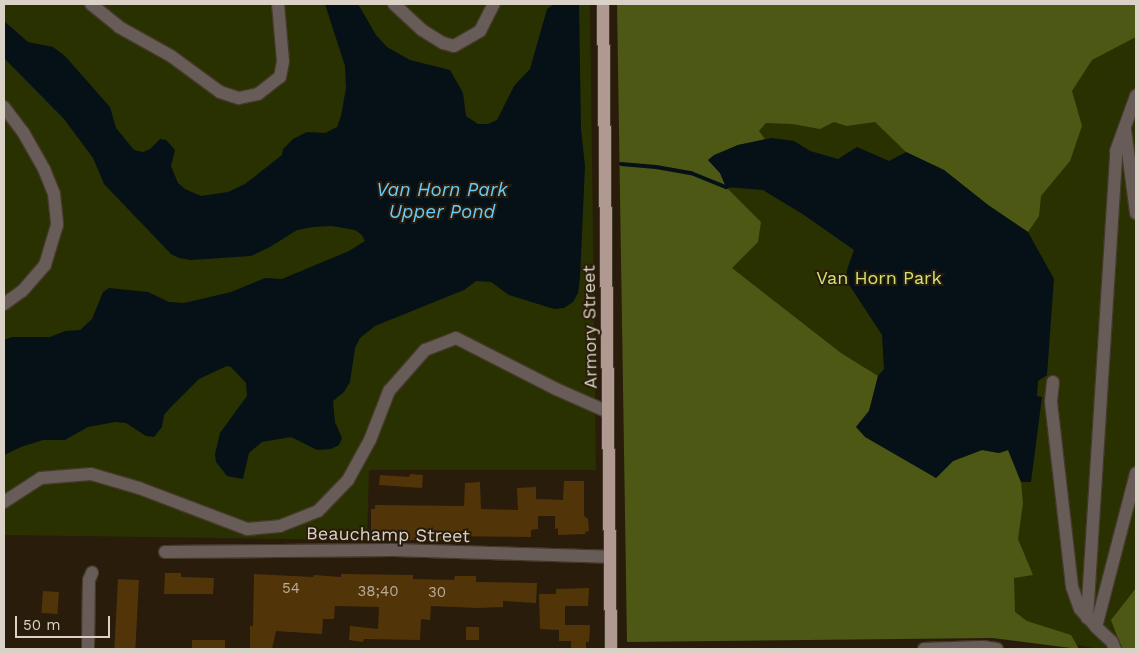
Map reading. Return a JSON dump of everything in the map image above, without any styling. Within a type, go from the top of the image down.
[{"type":"main road","name":"Armory Street","points":[[603,4],[611,649]]},
{"type":"street","points":[[91,4],[120,27],[171,56],[220,92],[239,98],[258,94],[280,77],[283,62],[278,4]]},
{"type":"street","points":[[394,4],[422,30],[443,43],[454,46],[480,31],[494,4]]},
{"type":"street","points":[[1091,623],[1116,152],[1136,96]]},
{"type":"street","points":[[4,107],[23,132],[44,169],[54,194],[57,225],[45,265],[22,290],[4,304]]},
{"type":"street","points":[[1125,128],[1136,213]]},
{"type":"street","points":[[4,502],[41,478],[91,474],[138,488],[247,529],[280,526],[318,511],[348,480],[370,440],[389,391],[425,350],[456,338],[556,389],[608,412]]},
{"type":"street","points":[[1053,382],[1051,402],[1072,587],[1080,609],[1091,623],[1112,642],[1115,649]]},
{"type":"street","points":[[1091,623],[1136,473]]},
{"type":"street","name":"Beauchamp Street","points":[[165,552],[392,550],[610,557]]},
{"type":"street","points":[[88,649],[88,580],[92,573]]},
{"type":"street","points":[[924,649],[982,647],[997,649]]},
{"type":"green space","points":[[4,4],[590,4],[596,470],[369,470],[367,540],[4,535]]},
{"type":"green space","name":"Van Horn Park","points":[[617,4],[1136,4],[1136,37],[1092,60],[1072,91],[1082,126],[1070,161],[1041,196],[1039,216],[1028,232],[988,205],[944,170],[906,152],[875,122],[847,126],[834,122],[820,129],[792,124],[766,123],[759,131],[765,139],[738,145],[708,160],[720,173],[726,187],[761,222],[758,242],[732,268],[841,353],[878,376],[869,411],[856,427],[936,478],[953,461],[982,450],[999,453],[1008,450],[1021,482],[1023,503],[1018,539],[1033,575],[1014,578],[1015,612],[1027,621],[1071,635],[1079,649],[992,638],[627,642]]},
{"type":"green space","name":"Van Horn Park","points":[[619,4],[1136,4],[1136,649],[1097,649],[1045,638],[627,636]]},
{"type":"green space","points":[[1136,588],[1136,649],[1122,649],[1111,620]]},
{"type":"water","name":"Van Horn Park Upper Pond","points":[[325,4],[358,4],[376,35],[387,47],[410,60],[450,70],[463,93],[466,116],[478,124],[488,124],[497,120],[514,86],[530,69],[547,9],[554,4],[579,4],[581,129],[585,166],[580,278],[578,293],[573,302],[564,308],[554,309],[509,295],[491,282],[476,281],[464,290],[375,326],[360,338],[355,348],[350,382],[344,392],[333,401],[335,422],[342,438],[339,445],[331,449],[317,450],[291,437],[262,442],[249,453],[243,479],[227,476],[216,462],[215,454],[220,433],[247,396],[246,383],[231,367],[227,366],[199,379],[164,415],[162,427],[154,437],[146,436],[126,423],[115,422],[88,427],[65,440],[43,440],[4,455],[4,340],[12,337],[50,337],[65,331],[80,330],[92,319],[103,292],[109,288],[148,292],[169,302],[184,303],[231,292],[265,278],[282,279],[349,251],[365,241],[362,235],[355,230],[332,226],[313,227],[297,230],[270,247],[251,256],[191,260],[179,258],[171,254],[104,184],[93,158],[64,119],[4,58],[4,21],[28,42],[53,47],[65,56],[110,107],[116,128],[134,150],[143,152],[150,149],[160,139],[166,140],[175,150],[171,166],[178,183],[185,189],[201,196],[228,192],[245,184],[282,155],[283,149],[293,139],[307,132],[325,133],[337,127],[346,88],[345,66]]},
{"type":"water","points":[[772,138],[794,141],[810,151],[838,159],[857,147],[889,161],[906,152],[944,170],[988,205],[1028,232],[1054,279],[1047,375],[1038,381],[1037,396],[1042,397],[1031,482],[1021,482],[1008,450],[999,453],[982,450],[953,461],[936,478],[865,437],[856,427],[869,411],[878,376],[884,369],[882,335],[846,280],[847,270],[854,250],[804,215],[763,190],[726,187],[720,173],[708,160],[714,155],[738,145]]},
{"type":"building","points":[[410,474],[423,475],[422,488],[379,485],[380,475],[409,477]]},
{"type":"building","points":[[564,481],[584,481],[584,516],[588,519],[589,531],[585,532],[586,534],[558,535],[558,528],[555,529],[555,516],[538,516],[538,529],[531,530],[531,537],[441,536],[441,540],[401,540],[401,534],[371,534],[371,509],[375,509],[375,505],[464,506],[465,483],[480,482],[481,509],[518,510],[517,488],[536,487],[536,499],[563,500]]},
{"type":"building","points":[[165,573],[181,573],[181,577],[214,578],[213,594],[164,594]]},
{"type":"building","points":[[254,574],[313,577],[314,575],[341,577],[341,574],[413,575],[413,579],[454,580],[455,576],[476,576],[476,582],[537,583],[536,603],[503,601],[503,607],[478,608],[431,606],[430,620],[421,619],[420,640],[364,639],[363,642],[349,640],[350,626],[378,629],[379,607],[335,606],[334,619],[323,619],[322,634],[276,631],[272,649],[250,649],[250,626],[253,626]]},
{"type":"building","points":[[118,579],[139,580],[135,649],[114,649]]},
{"type":"building","points":[[589,588],[588,606],[565,606],[565,625],[590,625],[589,642],[586,642],[586,649],[571,649],[571,641],[559,641],[559,630],[540,629],[539,594],[556,594],[556,589]]},
{"type":"building","points":[[43,591],[59,592],[57,614],[41,613]]},
{"type":"building","points":[[466,627],[479,627],[479,640],[466,640]]},
{"type":"building","points":[[192,640],[225,640],[225,649],[192,649]]},
{"type":"waterway","points":[[621,164],[691,173],[726,187],[730,185]]}]
